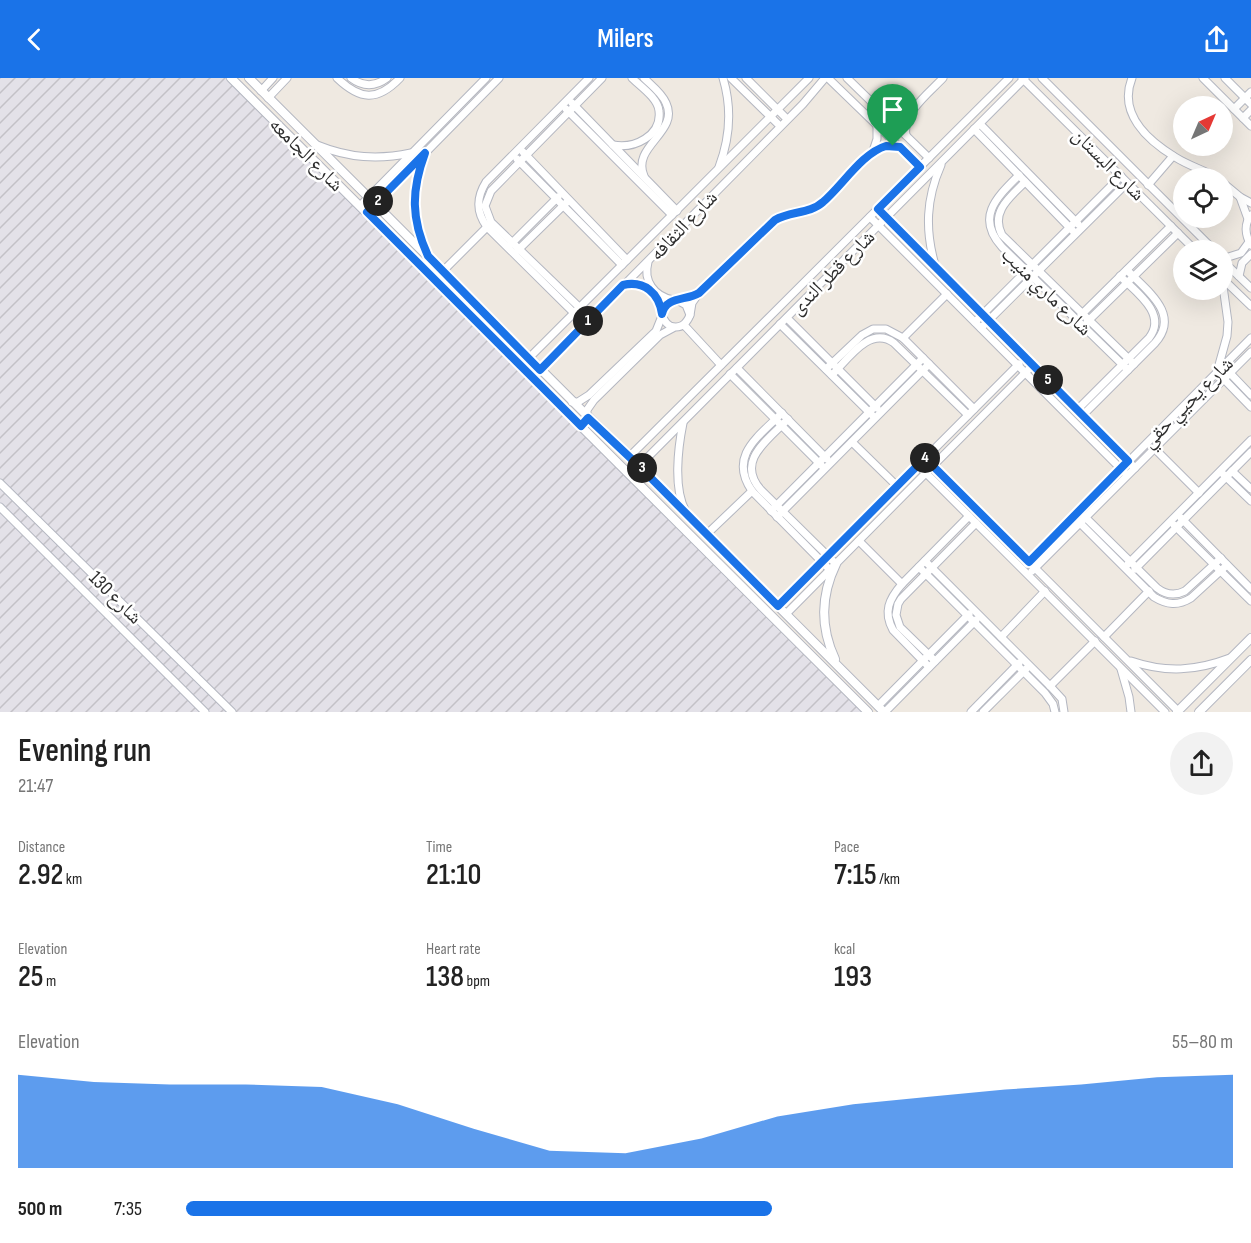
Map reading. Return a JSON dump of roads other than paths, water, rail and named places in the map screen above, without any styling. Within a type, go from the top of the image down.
[{"type":"street","name":"شارع الجامعه","points":[[231,78],[868,712]]},
{"type":"street","name":"شارع الجامعه","points":[[249,78],[882,710]]},
{"type":"street","points":[[261,90],[273,78]]},
{"type":"street","points":[[268,98],[287,78]]},
{"type":"street","points":[[337,78],[353,92],[368,96],[382,93],[400,78]]},
{"type":"street","points":[[351,78],[369,85],[381,83],[387,78]]},
{"type":"street","points":[[363,209],[368,197],[486,78]]},
{"type":"street","points":[[363,209],[375,204],[499,78]]},
{"type":"street","points":[[510,245],[487,227],[479,213],[479,197],[482,189],[519,148],[589,78]]},
{"type":"street","points":[[577,310],[510,245],[491,222],[486,207],[491,191],[602,78]]},
{"type":"street","points":[[613,145],[638,144],[651,134],[658,120],[660,111],[657,104],[632,78]]},
{"type":"street","points":[[644,78],[663,96],[669,113],[668,122],[643,156],[641,163],[645,178]]},
{"type":"street","points":[[718,170],[728,136],[729,119],[723,78]]},
{"type":"street","points":[[731,78],[780,126]]},
{"type":"street","points":[[746,78],[787,119]]},
{"type":"street","name":"شارع الثقافه","points":[[529,358],[809,78]]},
{"type":"street","points":[[826,78],[920,167]]},
{"type":"street","name":"شارع الثقافه","points":[[540,370],[807,100],[826,78]]},
{"type":"street","points":[[847,78],[929,158]]},
{"type":"street","points":[[906,135],[906,124],[921,101],[943,78]]},
{"type":"street","name":"شارع البستان","points":[[1024,78],[1185,240]]},
{"type":"street","name":"شارع قطر الندى","points":[[639,466],[1024,78]]},
{"type":"street","name":"شارع البستان","points":[[1042,78],[1204,240]]},
{"type":"street","points":[[1132,78],[1127,96],[1132,117],[1152,139],[1173,156],[1198,168]]},
{"type":"street","points":[[1203,78],[1251,126]]},
{"type":"street","points":[[1225,78],[1251,104]]},
{"type":"street","name":"شارع قطر الندى","points":[[630,456],[1007,79]]},
{"type":"street","points":[[1234,109],[1251,92]]},
{"type":"street","points":[[568,99],[645,178],[675,213]]},
{"type":"street","points":[[886,116],[899,116],[921,101]]},
{"type":"street","points":[[562,105],[675,213]]},
{"type":"street","points":[[1243,118],[1251,110]]},
{"type":"street","points":[[873,152],[877,139],[877,125]]},
{"type":"street","points":[[977,127],[1025,182],[1079,231]]},
{"type":"street","points":[[977,127],[1072,225]]},
{"type":"street","points":[[315,144],[333,152],[352,156],[392,157],[411,153]]},
{"type":"street","points":[[581,426],[588,418],[587,410],[594,400],[660,335],[674,327],[684,325],[699,293],[769,226],[782,216],[811,209],[822,203],[873,152],[886,146],[900,147]]},
{"type":"street","points":[[519,148],[559,196]]},
{"type":"street","points":[[425,153],[414,194],[419,237],[428,256]]},
{"type":"street","points":[[513,155],[559,196],[625,263]]},
{"type":"street","points":[[1148,185],[1173,156]]},
{"type":"street","points":[[936,267],[930,249],[927,220],[933,182],[942,161]]},
{"type":"street","name":"شارع ماري منيب","points":[[1019,175],[996,200],[990,213],[992,234],[1128,364]]},
{"type":"street","points":[[975,322],[1121,176]]},
{"type":"street","name":"شارع ماري منيب","points":[[1025,182],[1001,209],[998,222],[999,229],[1006,240],[1029,268]]},
{"type":"street","points":[[981,328],[1127,183]]},
{"type":"street","points":[[1233,191],[1251,203]]},
{"type":"street","points":[[510,245],[559,196]]},
{"type":"street","points":[[1233,255],[1240,253],[1250,244],[1246,235],[1250,217],[1240,197]]},
{"type":"street","points":[[517,252],[566,203]]},
{"type":"street","points":[[878,209],[1135,468]]},
{"type":"street","points":[[870,217],[1127,475]]},
{"type":"street","points":[[1079,317],[1171,226]]},
{"type":"street","points":[[443,271],[487,227]]},
{"type":"street","points":[[1086,323],[1178,233]]},
{"type":"street","points":[[1239,276],[1242,263],[1251,254]]},
{"type":"street","points":[[648,260],[646,271],[651,285],[661,296],[686,305],[690,315]]},
{"type":"street","points":[[1080,412],[1128,364],[1159,338],[1165,325],[1160,305],[1127,270]]},
{"type":"street","points":[[1233,270],[1251,288]]},
{"type":"street","points":[[1120,276],[1150,307],[1156,319],[1154,332],[1128,364]]},
{"type":"street","points":[[623,285],[637,284],[650,290],[658,300],[666,324],[674,327]]},
{"type":"street","points":[[1233,289],[1251,306]]},
{"type":"street","points":[[572,402],[578,402],[589,395],[656,331],[666,304],[699,293]]},
{"type":"street","points":[[903,338],[946,294]]},
{"type":"street","points":[[1225,300],[1227,336],[1217,372],[1251,407]]},
{"type":"street","points":[[787,318],[881,412]]},
{"type":"street","points":[[780,324],[875,418]]},
{"type":"street","points":[[684,325],[721,365]]},
{"type":"street","points":[[826,369],[862,335],[873,329],[886,329],[903,338],[974,409]]},
{"type":"street","points":[[832,375],[864,343],[876,337],[889,339],[968,415]]},
{"type":"street","name":"شارع يحيي حقي","points":[[1022,569],[1251,338]]},
{"type":"street","name":"شارع يحيي حقي","points":[[1028,575],[1251,352]]},
{"type":"street","points":[[774,508],[923,358]]},
{"type":"street","points":[[778,606],[1025,358]]},
{"type":"street","points":[[780,514],[929,364]]},
{"type":"street","points":[[786,614],[1033,365]]},
{"type":"street","points":[[1223,366],[1251,395]]},
{"type":"street","points":[[737,368],[831,463]]},
{"type":"street","points":[[730,374],[825,469]]},
{"type":"street","points":[[782,413],[750,445],[743,460],[744,477],[752,491],[780,514],[822,562],[833,567]]},
{"type":"street","points":[[774,508],[752,478],[751,464],[758,451],[788,419]]},
{"type":"street","points":[[684,421],[678,471],[684,509],[690,516]]},
{"type":"street","points":[[1130,568],[1170,521],[1180,518],[1223,474],[1251,440]]},
{"type":"street","points":[[852,442],[897,486]]},
{"type":"street","points":[[1155,448],[1199,493]]},
{"type":"street","points":[[1130,568],[1176,527],[1199,493],[1223,474],[1232,471],[1251,452]]},
{"type":"street","points":[[925,458],[1178,712],[1251,638]]},
{"type":"street","points":[[918,465],[1165,712]]},
{"type":"street","points":[[1232,471],[1251,489]]},
{"type":"street","points":[[1223,474],[1251,501]]},
{"type":"street","name":"شارع 130","points":[[0,483],[232,712]]},
{"type":"street","points":[[707,534],[752,491]]},
{"type":"street","name":"شارع 130","points":[[0,507],[205,712]]},
{"type":"street","points":[[780,514],[828,555],[833,567],[824,598],[823,619],[830,650],[844,672]]},
{"type":"street","points":[[925,657],[898,636],[889,623],[890,600],[902,584],[969,516]]},
{"type":"street","points":[[1180,518],[1251,589]]},
{"type":"street","points":[[1083,520],[1149,591],[1168,604],[1185,602],[1227,565]]},
{"type":"street","points":[[1170,521],[1251,601]]},
{"type":"street","points":[[932,664],[900,627],[896,609],[901,599],[976,523]]},
{"type":"street","points":[[859,541],[902,584]]},
{"type":"street","points":[[1130,568],[1162,592],[1174,595],[1185,591],[1221,558]]},
{"type":"street","points":[[922,564],[967,616],[1050,699],[1055,712]]},
{"type":"street","points":[[928,571],[980,616],[1030,665],[1062,699],[1065,712]]},
{"type":"street","points":[[1001,637],[1045,591]]},
{"type":"street","points":[[1104,637],[1149,591]]},
{"type":"street","points":[[882,710],[925,657],[973,610]]},
{"type":"street","points":[[882,710],[980,616]]},
{"type":"street","points":[[1050,686],[1095,641]]},
{"type":"street","points":[[1127,659],[1148,667],[1175,670],[1202,667],[1233,657]]},
{"type":"street","points":[[972,712],[1023,659]]},
{"type":"street","points":[[1199,712],[1251,660]]},
{"type":"street","points":[[978,705],[984,712],[1030,665]]},
{"type":"street","points":[[1120,666],[1131,712]]}]
